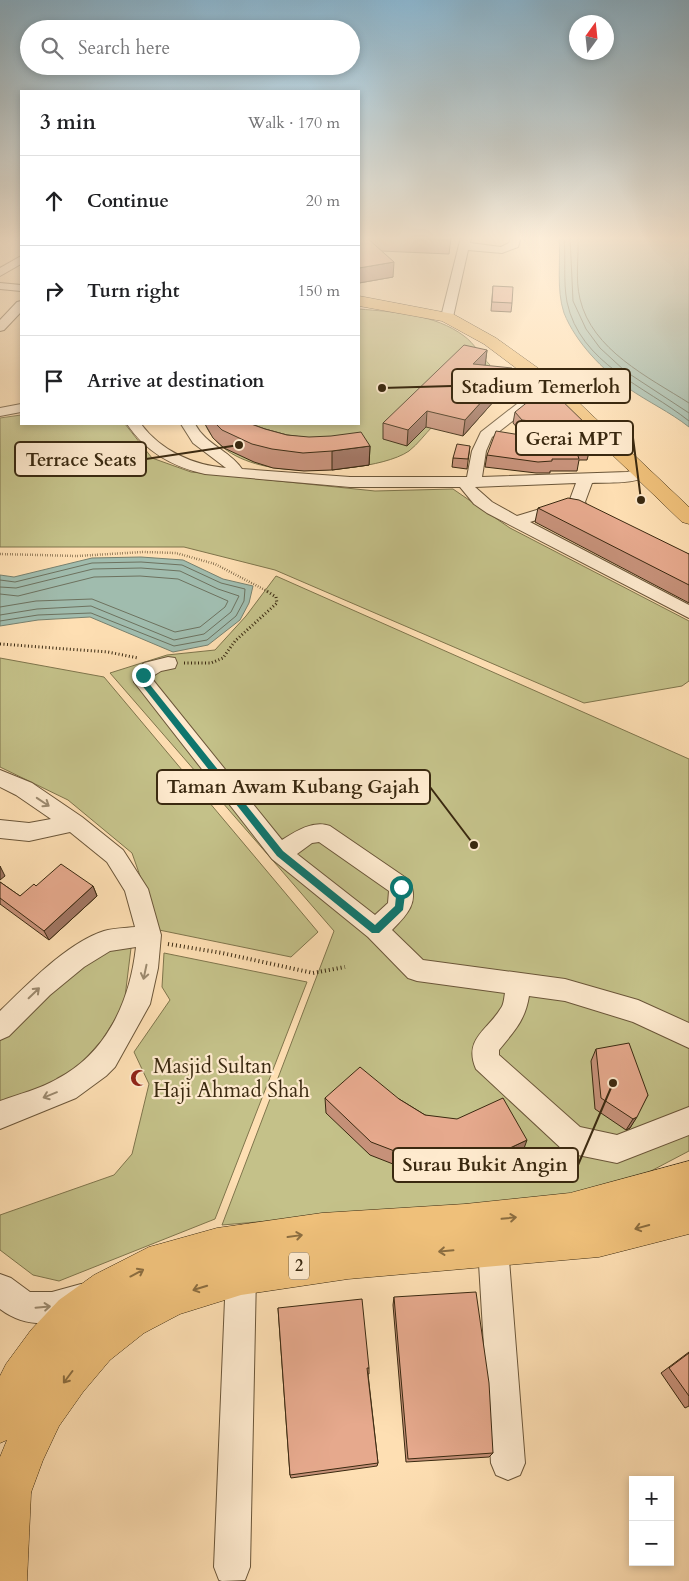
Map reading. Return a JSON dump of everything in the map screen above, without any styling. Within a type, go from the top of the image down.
[{"type":"main road","points":[[410,311],[447,318],[490,341],[550,385],[689,518]]},
{"type":"main road","name":"2","points":[[0,1421],[22,1379],[46,1345],[73,1314],[108,1289],[149,1267],[217,1247],[322,1232],[465,1223],[570,1212],[689,1180]]},
{"type":"main road","name":"2","points":[[3,1581],[4,1505],[24,1452],[44,1412],[68,1377],[95,1345],[130,1318],[172,1296],[241,1275],[348,1259],[600,1238],[689,1215]]},
{"type":"street","points":[[0,327],[15,311]]},
{"type":"street","points":[[447,318],[449,311]]},
{"type":"street","points":[[550,385],[486,435],[468,481],[475,498],[497,514],[516,521],[689,612]]},
{"type":"street","points":[[0,412],[20,408]]},
{"type":"street","points":[[135,425],[140,433],[160,451],[196,468],[296,480],[358,483],[586,478],[642,474]]},
{"type":"street","points":[[188,425],[192,434],[205,448],[233,465],[237,472]]},
{"type":"street","points":[[486,435],[504,436]]},
{"type":"street","points":[[581,510],[577,502],[586,478]]},
{"type":"street","points":[[516,521],[564,506],[581,510],[598,518]]},
{"type":"street","points":[[168,663],[156,665],[148,669],[143,675],[144,682],[280,853],[376,930],[418,970],[565,990],[638,1012],[689,1036]]},
{"type":"street","points":[[0,778],[24,789],[74,823],[115,856],[136,889],[148,937],[146,968],[137,1004],[106,1058],[97,1067],[66,1088],[0,1115]]},
{"type":"street","points":[[0,829],[29,832],[74,823]]},
{"type":"street","points":[[280,853],[306,836],[322,832],[401,887],[400,907],[376,930]]},
{"type":"street","points":[[0,1028],[41,986],[75,960],[106,941],[148,937]]},
{"type":"street","points":[[519,984],[514,1012],[486,1046],[485,1060],[573,1140],[618,1149],[689,1121]]},
{"type":"street","points":[[493,1247],[508,1463]]},
{"type":"street","points":[[232,1567],[241,1275]]},
{"type":"street","points":[[0,1290],[22,1304],[35,1308],[66,1306],[108,1289]]},
{"type":"path","points":[[0,554],[86,556],[175,553],[203,560],[253,581],[276,597],[277,603],[235,640],[223,658],[211,662],[168,663],[108,652],[0,644]]},
{"type":"path","points":[[148,937],[314,972],[345,967]]},
{"type":"shaded area","points":[[360,311],[386,311],[414,315],[440,323],[468,339],[490,365],[409,451],[383,462],[336,469],[293,470],[250,462],[232,453],[216,441],[206,425],[360,425]]},
{"type":"shaded area","points":[[20,415],[20,425],[126,425],[152,458],[191,472],[375,491],[453,489],[510,528],[689,621],[689,681],[682,686],[584,703],[275,570],[184,547],[0,547],[0,418]]},
{"type":"shaded area","points":[[276,576],[689,759],[689,1151],[611,1192],[222,1225],[334,931],[110,673],[167,655],[215,650],[246,616]]},
{"type":"shaded area","points":[[0,658],[104,677],[318,932],[291,957],[159,930],[132,853],[68,800],[0,767]]},
{"type":"shaded area","points":[[110,947],[131,948],[124,1005],[102,1040],[75,1070],[47,1087],[0,1102],[0,1041],[16,1020],[75,967]]},
{"type":"shaded area","points":[[164,953],[307,982],[215,1219],[59,1281],[33,1275],[0,1250],[0,1215],[114,1175],[132,1154],[149,1084],[134,1052],[170,1000],[162,987]]},
{"type":"water","points":[[564,311],[689,311],[689,427],[619,381],[600,364],[583,345]]},
{"type":"water","points":[[141,557],[183,560],[223,579],[253,586],[249,603],[240,620],[208,645],[173,652],[90,617],[38,620],[0,626],[0,575],[14,577],[92,558]]},
{"type":"building","points":[[464,345],[487,350],[473,364],[512,368],[465,420],[427,411],[408,430],[383,423]]},
{"type":"building","points":[[554,393],[589,427],[590,449],[575,447],[579,459],[552,459],[552,461],[538,462],[487,455],[496,431],[539,438],[531,429],[532,424],[530,421],[522,420],[515,412],[534,397]]},
{"type":"building","points":[[217,425],[254,425],[287,435],[309,437],[361,432],[370,446],[303,453],[252,444],[222,430]]},
{"type":"building","points":[[457,444],[470,446],[468,459],[453,458]]},
{"type":"building","points":[[568,498],[579,500],[689,554],[689,585],[538,508]]},
{"type":"building","points":[[61,864],[93,886],[44,931],[0,898],[0,882],[20,896],[34,884],[36,886]]},
{"type":"building","points":[[629,1043],[648,1095],[637,1117],[633,1119],[601,1098],[596,1049]]},
{"type":"building","points":[[360,1067],[399,1099],[425,1115],[457,1119],[503,1098],[527,1140],[480,1162],[418,1160],[371,1142],[325,1098]]},
{"type":"building","points":[[476,1292],[489,1383],[493,1453],[408,1459],[394,1297]]},
{"type":"building","points":[[362,1299],[369,1368],[367,1368],[378,1463],[290,1475],[278,1308]]},
{"type":"building","points":[[689,1353],[689,1396],[669,1368]]},
{"type":"place","name":"Stadium Temerloh","points":[[382,388]]},
{"type":"place","name":"Terrace Seats","points":[[239,445]]},
{"type":"place","name":"Gerai MPT","points":[[641,500]]},
{"type":"place","name":"Taman Awam Kubang Gajah","points":[[474,845]]},
{"type":"place","name":"Masjid Sultan Haji Ahmad Shah","points":[[139,1078]]},
{"type":"place","name":"Surau Bukit Angin","points":[[613,1083]]},
{"type":"route","points":[[143,675],[144,682],[280,853],[376,930],[400,907],[401,887]]}]
